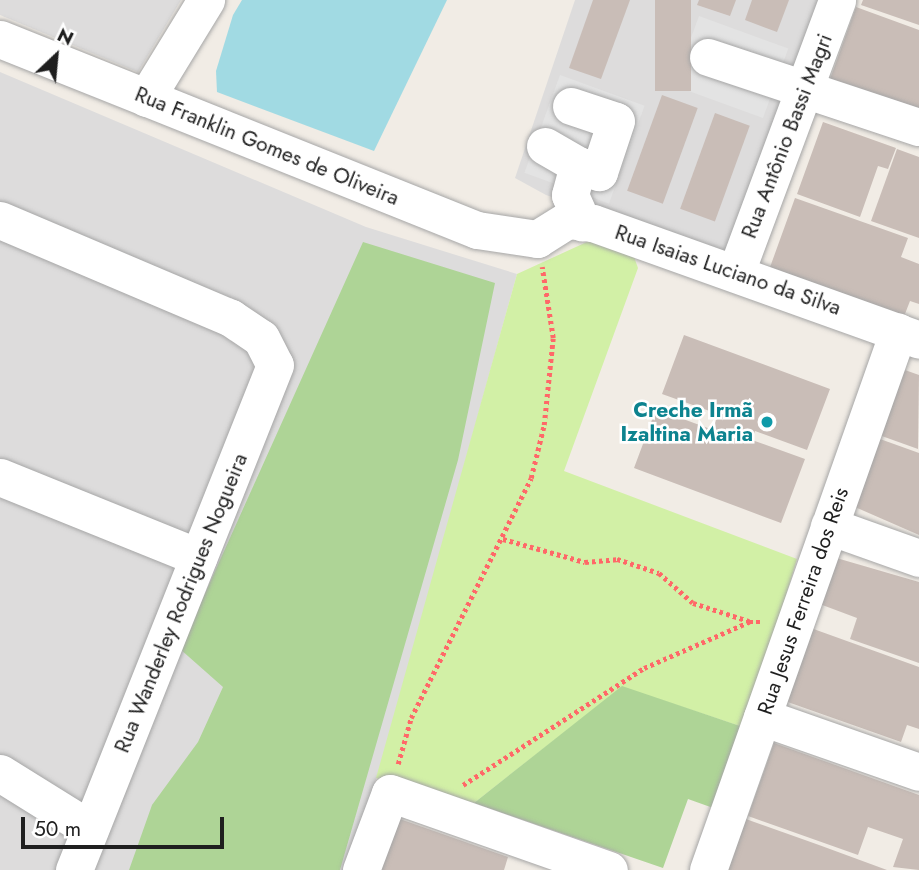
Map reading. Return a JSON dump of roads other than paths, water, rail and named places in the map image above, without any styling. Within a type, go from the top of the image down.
[{"type":"street","points":[[146,98],[206,0]]},
{"type":"street","name":"Rua Antônio Bassi Magri","points":[[736,272],[837,0]]},
{"type":"street","name":"Rua Franklin Gomes de Oliveira","points":[[0,39],[477,230],[537,239],[568,220],[582,222]]},
{"type":"street","points":[[708,57],[806,87],[919,127]]},
{"type":"street","points":[[545,146],[578,165],[599,172],[616,121],[571,106]]},
{"type":"street","points":[[578,165],[570,195],[582,222]]},
{"type":"street","name":"Rua Wanderley Rodrigues Nogueira","points":[[0,220],[231,318],[261,338],[275,365],[74,870]]},
{"type":"street","name":"Rua Isaias Luciano da Silva","points":[[582,222],[736,272],[908,336]]},
{"type":"street","name":"Rua Jesus Ferreira dos Reis","points":[[708,870],[829,526],[908,336]]},
{"type":"street","points":[[0,477],[198,557]]},
{"type":"street","points":[[829,526],[919,558]]},
{"type":"street","points":[[762,717],[919,772]]},
{"type":"street","points":[[0,773],[90,829]]},
{"type":"street","points":[[361,870],[390,793],[609,870]]},
{"type":"water","points":[[242,0],[447,0],[374,151],[217,92],[216,71],[233,15]]},
{"type":"place","name":"Creche Irmã Izaltina Maria","points":[[767,422]]}]
